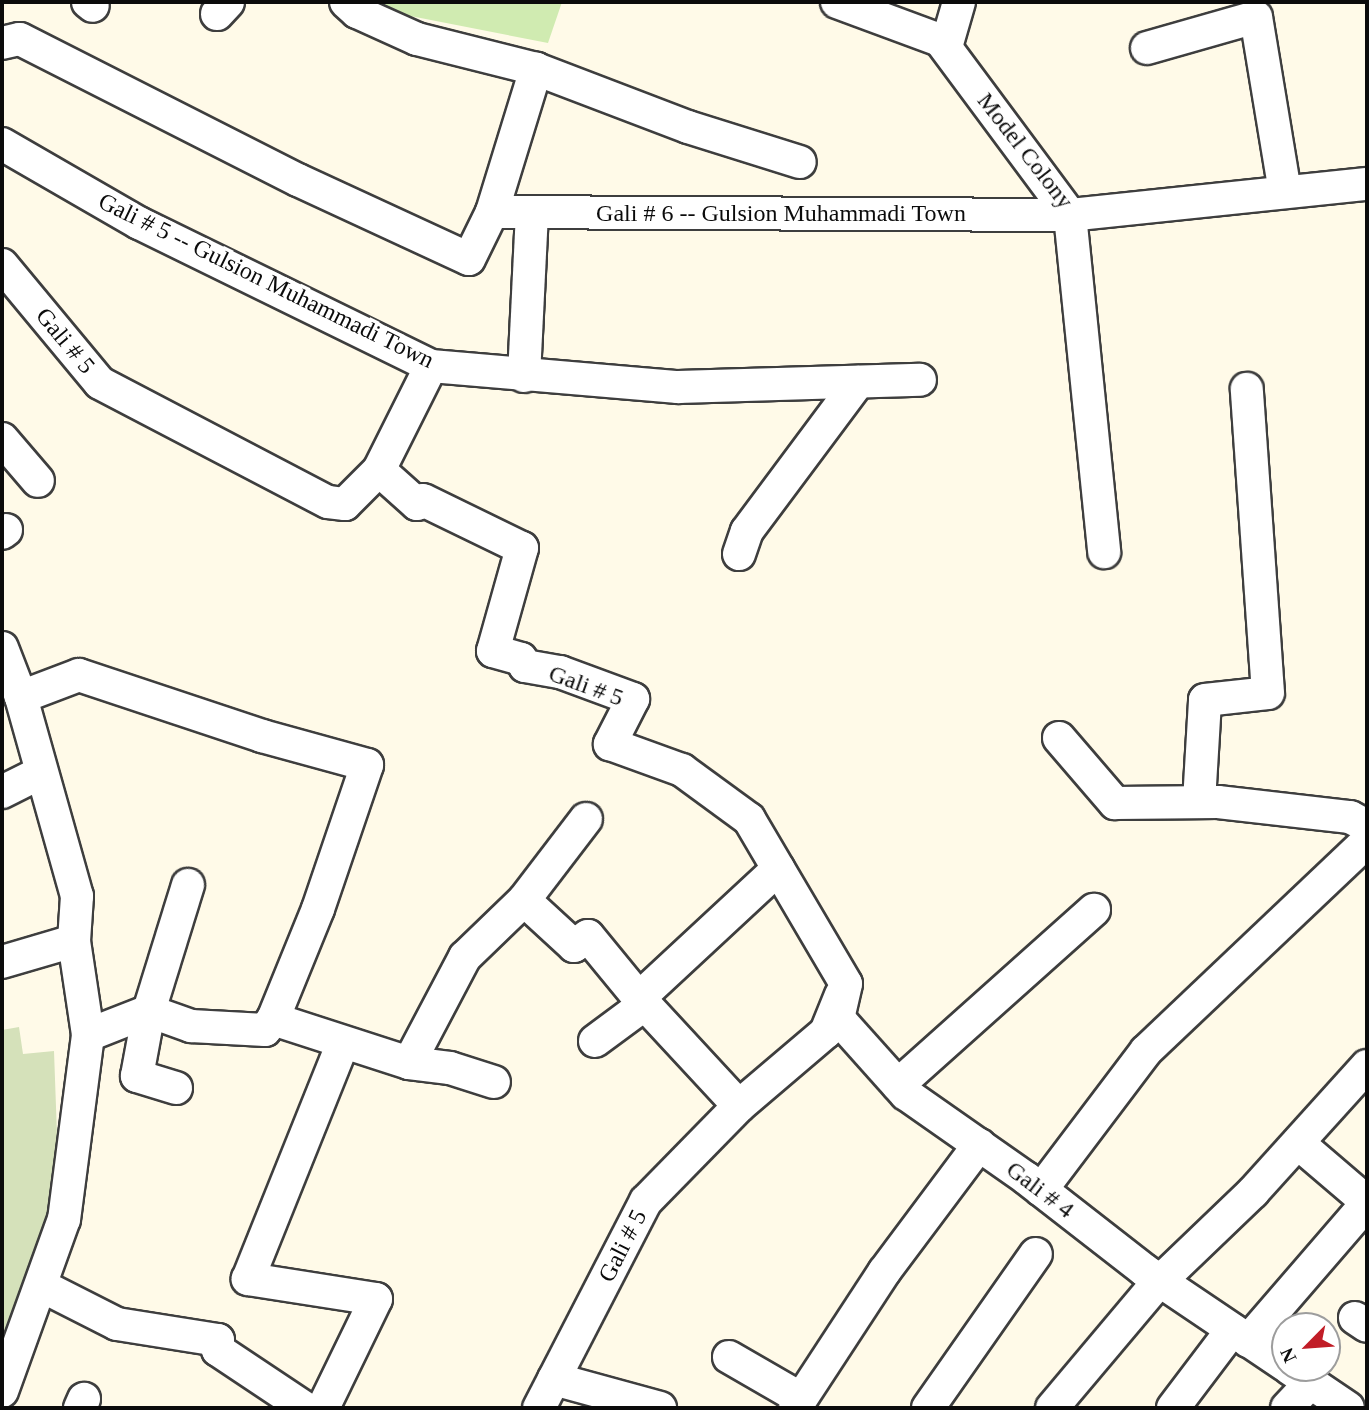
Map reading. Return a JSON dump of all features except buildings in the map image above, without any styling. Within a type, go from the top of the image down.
[{"type":"street","points":[[346,2],[357,12],[417,39],[536,69],[688,127],[800,162]]},
{"type":"street","points":[[946,47],[959,2]]},
{"type":"street","name":"Model Colony","points":[[844,3],[940,40],[1070,215],[1367,184]]},
{"type":"street","points":[[1147,48],[1256,17],[1285,192]]},
{"type":"street","points":[[2,43],[20,40],[298,180],[469,259],[492,212],[536,69]]},
{"type":"street","name":"Gali # 5 -- Gulsion Muhammadi Town","points":[[2,144],[139,223],[431,366],[678,387],[920,380]]},
{"type":"street","name":"Gali # 6 -- Gulsion Muhammadi Town","points":[[492,212],[1070,215]]},
{"type":"street","points":[[524,376],[532,213]]},
{"type":"street","points":[[1070,215],[1104,552]]},
{"type":"street","name":"Gali # 5","points":[[2,265],[100,383],[328,502],[345,504],[379,470],[418,504],[423,500],[522,548],[493,650],[521,659],[525,666],[560,672],[634,699],[610,744],[682,770],[713,789],[749,819],[846,984],[826,1032],[739,1106],[646,1201],[539,1408]]},
{"type":"street","points":[[379,470],[431,366]]},
{"type":"street","points":[[738,554],[747,531],[858,382]]},
{"type":"street","points":[[1199,802],[1205,700],[1268,693],[1247,389]]},
{"type":"street","points":[[2,439],[38,481]]},
{"type":"street","points":[[2,648],[21,697],[40,773],[78,896],[74,941],[88,1035],[64,1219],[42,1286],[2,1388]]},
{"type":"street","points":[[21,697],[79,675],[262,736],[367,765],[318,909],[273,1018],[265,1030],[191,1026],[149,1011],[88,1035]]},
{"type":"street","points":[[1059,738],[1115,803],[1199,802],[1350,817],[1367,826]]},
{"type":"street","points":[[2,792],[40,773]]},
{"type":"street","points":[[409,1063],[465,957],[524,900],[586,819]]},
{"type":"street","points":[[1041,1190],[1146,1051],[1367,841]]},
{"type":"street","points":[[595,1041],[642,1001],[778,869]]},
{"type":"street","points":[[177,1088],[137,1076],[149,1011],[188,886]]},
{"type":"street","points":[[524,900],[574,946],[588,936],[642,1001],[739,1106]]},
{"type":"street","points":[[898,1085],[1094,910]]},
{"type":"street","points":[[2,962],[74,941]]},
{"type":"street","name":"Gali # 4","points":[[846,984],[838,1018],[898,1085],[1163,1282],[1271,1356]]},
{"type":"street","points":[[273,1018],[409,1063],[450,1068],[494,1083]]},
{"type":"street","points":[[323,1408],[376,1299],[248,1279],[343,1043]]},
{"type":"street","points":[[1052,1408],[1163,1282],[1298,1143],[1367,1066]]},
{"type":"street","points":[[1173,1408],[1367,1203],[1298,1143]]},
{"type":"street","points":[[729,1357],[797,1403],[884,1272],[979,1145]]},
{"type":"street","points":[[928,1408],[1036,1254]]},
{"type":"street","points":[[42,1286],[117,1324],[218,1340],[218,1350],[305,1408]]},
{"type":"street","points":[[554,1379],[660,1408]]},
{"type":"street","points":[[1287,1408],[1294,1382]]},
{"type":"street","name":"Gali # 4","points":[[1309,1382],[1348,1408]]},
{"type":"green space","points":[[379,2],[562,2],[548,43],[390,12]]},
{"type":"green space","points":[[19,1027],[23,1054],[54,1051],[59,1191],[2,1363],[2,1030]]}]
